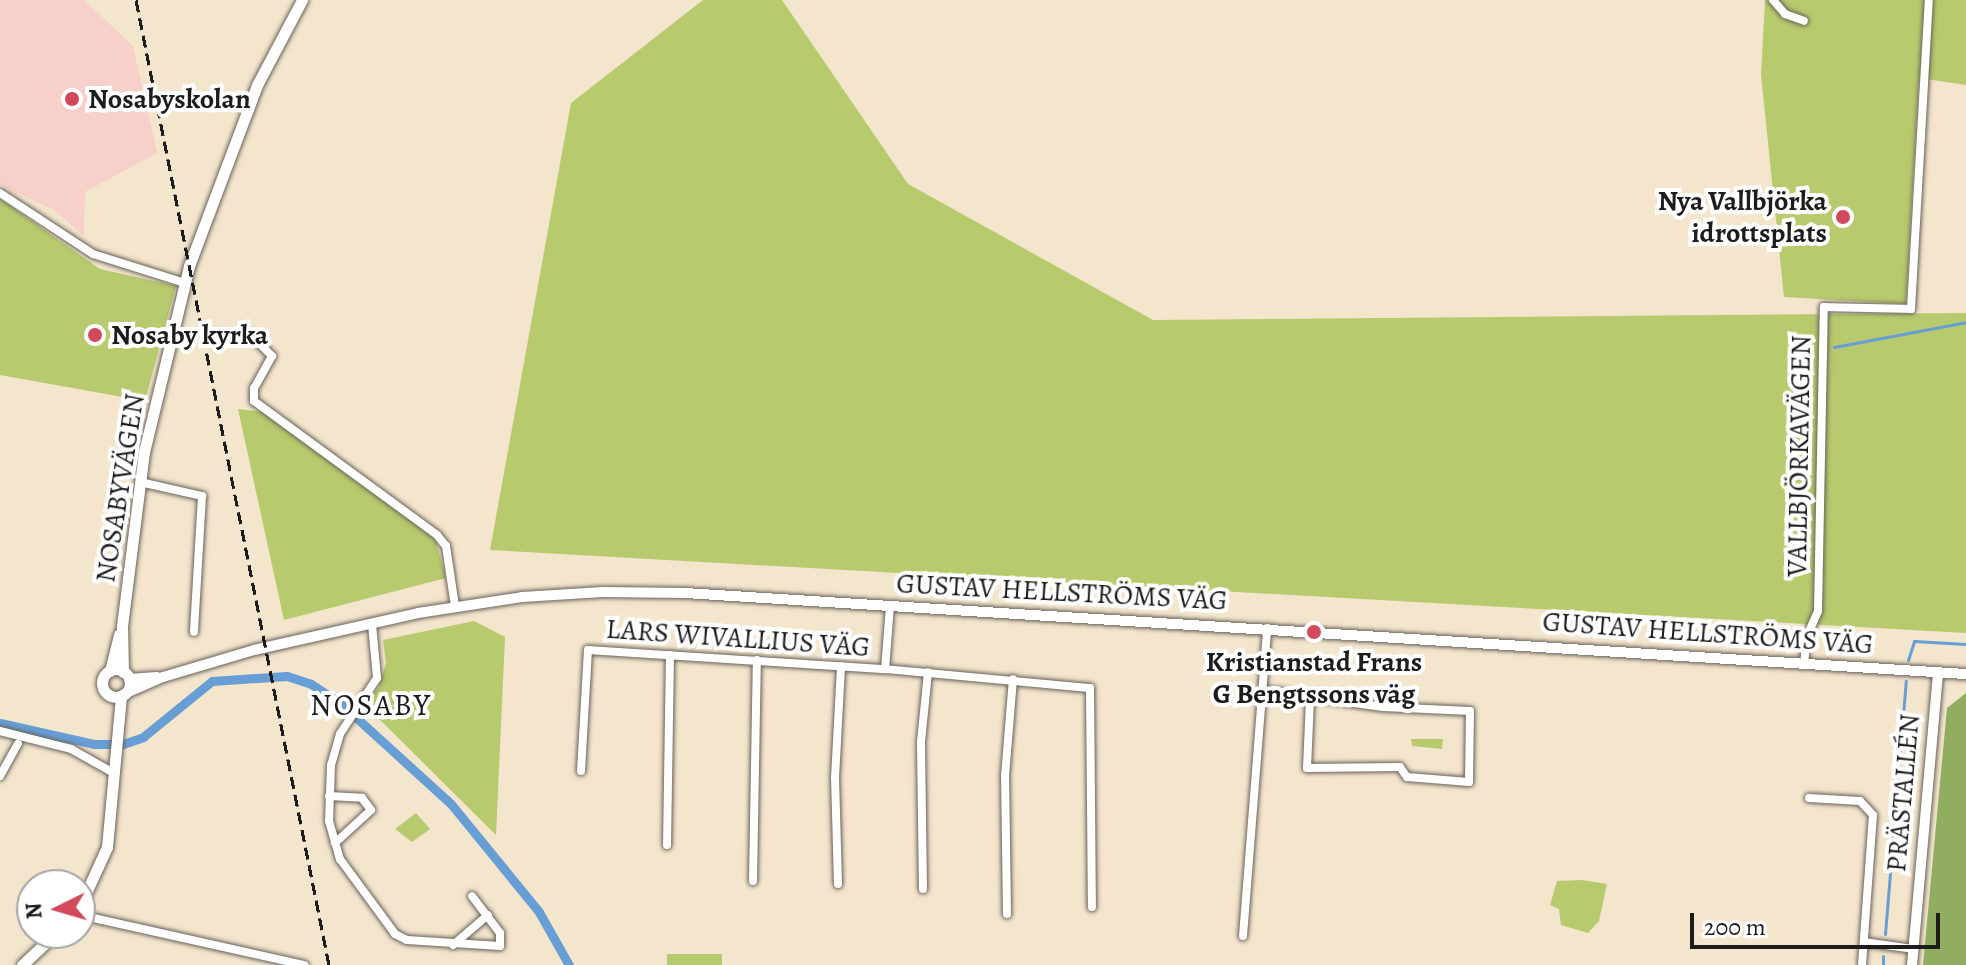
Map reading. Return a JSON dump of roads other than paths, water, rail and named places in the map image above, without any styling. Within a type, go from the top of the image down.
[{"type":"main road","name":"NOSABYVÄGEN","points":[[121,674],[122,626],[140,482],[185,283],[257,85],[302,0]]},
{"type":"main road","points":[[96,877],[102,866],[114,739],[122,695],[121,674],[103,681],[114,739]]},
{"type":"main road","points":[[106,693],[122,695]]},
{"type":"main road","points":[[22,965],[39,949]]},
{"type":"street","points":[[1773,0],[1785,14],[1804,21]]},
{"type":"street","name":"VALLBJÖRKAVÄGEN","points":[[1804,664],[1807,636],[1818,611],[1824,307],[1911,309],[1929,0]]},
{"type":"street","points":[[0,193],[93,254],[185,283]]},
{"type":"street","points":[[251,335],[272,356],[254,388],[254,401],[437,535],[446,546],[455,606]]},
{"type":"street","points":[[140,482],[202,496],[194,632]]},
{"type":"street","name":"GUSTAV HELLSTRÖMS VÄG","points":[[122,695],[163,677],[455,606],[557,594],[644,592],[1267,628],[1966,674]]},
{"type":"street","name":"LARS WIVALLIUS VÄG","points":[[885,669],[890,606]]},
{"type":"street","points":[[372,624],[377,678],[334,747],[329,796],[335,843],[348,875],[395,934],[453,945],[500,946],[500,933],[472,896]]},
{"type":"street","points":[[1243,936],[1267,628]]},
{"type":"street","name":"LARS WIVALLIUS VÄG","points":[[581,771],[588,650],[1086,685],[1093,693],[1092,907]]},
{"type":"street","points":[[667,845],[670,655]]},
{"type":"street","points":[[753,881],[757,660]]},
{"type":"street","points":[[838,884],[835,778],[841,666]]},
{"type":"street","points":[[923,889],[921,742],[928,672]]},
{"type":"street","name":"PRÄSTALLÉN","points":[[1912,965],[1938,673]]},
{"type":"street","name":"GUSTAV HELLSTRÖMS VÄG","points":[[121,674],[163,677]]},
{"type":"street","points":[[1007,914],[1005,776],[1013,679]]},
{"type":"street","points":[[1262,690],[1310,698],[1470,711],[1469,782],[1407,777],[1400,767],[1307,768],[1310,698]]},
{"type":"street","points":[[0,731],[71,749],[112,772]]},
{"type":"street","points":[[0,776],[18,744]]},
{"type":"street","points":[[329,796],[362,798],[371,810],[335,843]]},
{"type":"street","points":[[1809,798],[1860,801],[1873,815],[1862,965]]},
{"type":"street","points":[[453,945],[488,915]]},
{"type":"street","points":[[96,919],[304,965]]},
{"type":"street","points":[[1864,942],[1913,949]]},
{"type":"street","points":[[243,953],[245,965]]},
{"type":"waterway","points":[[1834,347],[1966,322]]},
{"type":"waterway","points":[[1908,660],[1914,641],[1966,644]]},
{"type":"waterway","points":[[0,723],[94,744],[123,744],[143,737],[212,681],[287,676],[311,684],[339,702],[451,804],[539,912],[569,965]]},
{"type":"waterway","points":[[1885,934],[1906,681]]},
{"type":"waterway","points":[[1883,956],[1883,965]]},
{"type":"railway","points":[[136,0],[329,965]]},
{"type":"place","name":"Nosabyskolan","points":[[72,99]]},
{"type":"place","name":"Nya Vallbjörka idrottsplats","points":[[1843,217]]},
{"type":"place","name":"Nosaby kyrka","points":[[95,335]]},
{"type":"place","name":"Kristianstad Frans G Bengtssons väg","points":[[1314,632]]},
{"type":"district","name":"NOSABY","points":[[371,705]]}]
